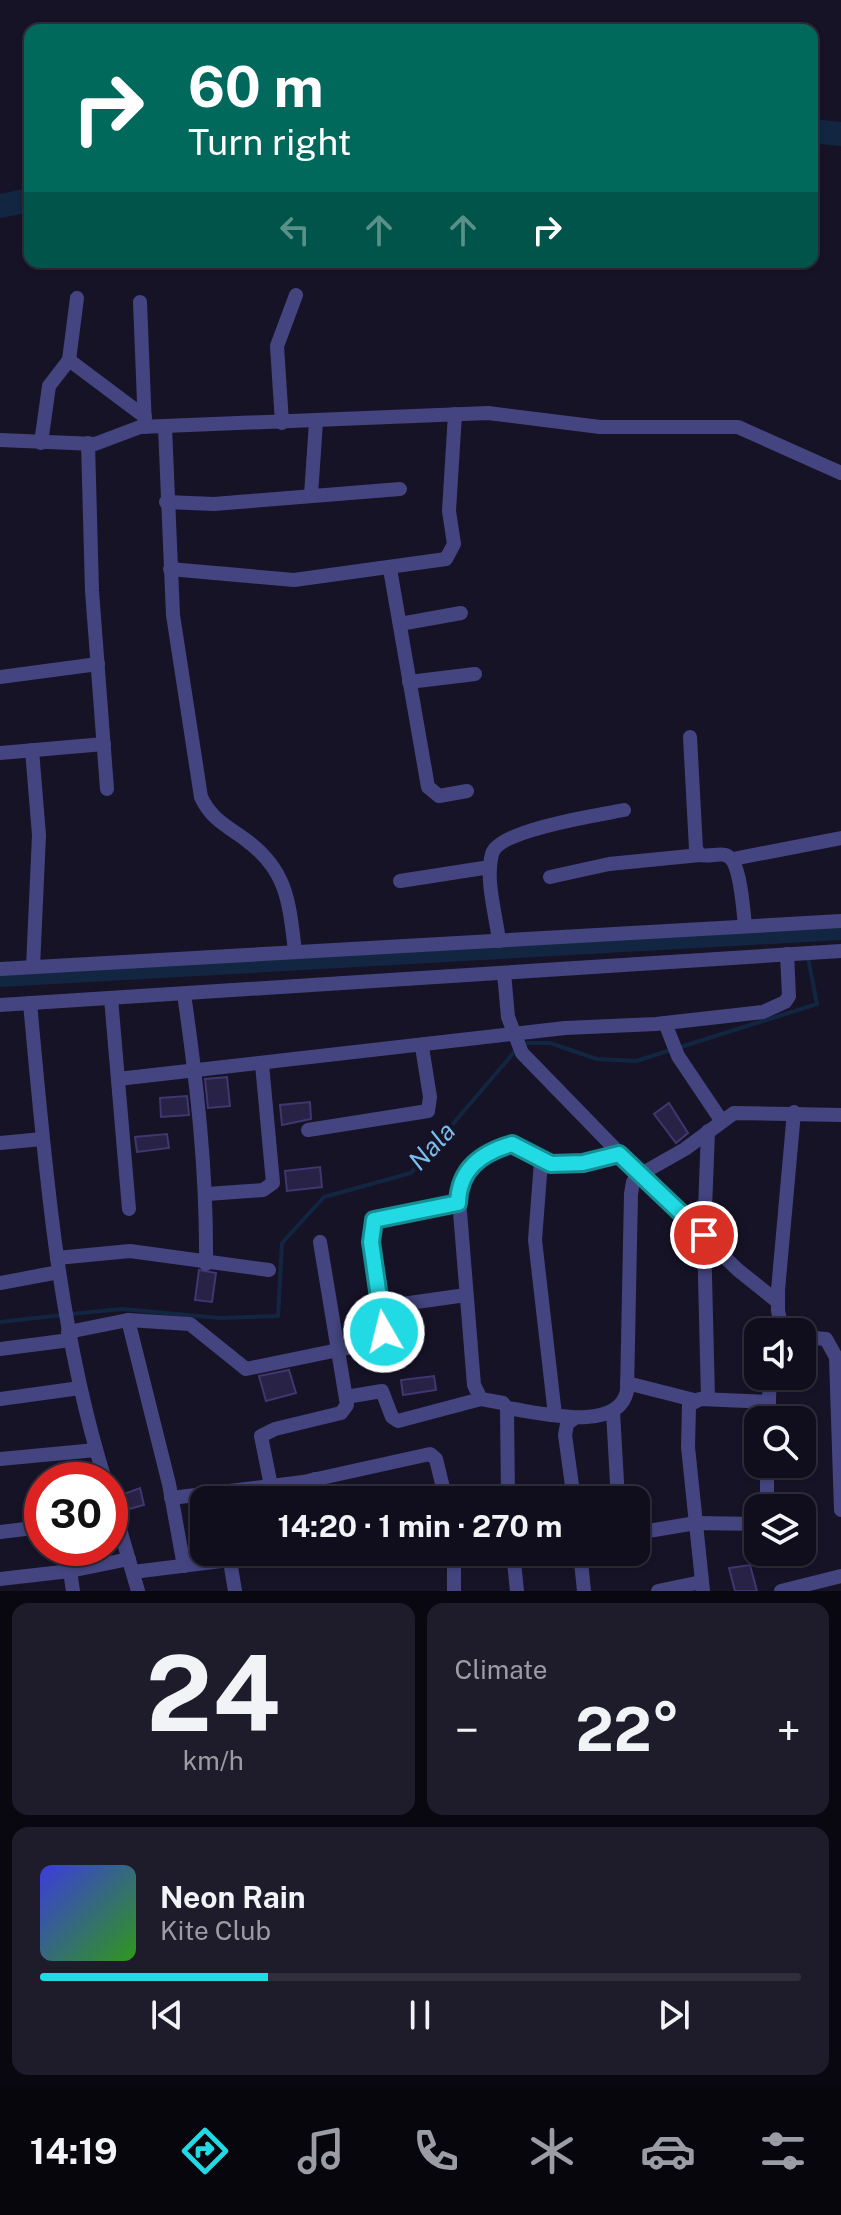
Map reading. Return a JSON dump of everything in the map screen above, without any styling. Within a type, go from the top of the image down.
[{"type":"street","points":[[282,423],[277,346],[296,295]]},
{"type":"street","points":[[41,443],[49,386],[69,360],[77,298]]},
{"type":"street","points":[[140,302],[145,422]]},
{"type":"street","points":[[69,360],[145,422],[165,427],[488,413],[600,427],[738,427],[841,473]]},
{"type":"street","points":[[170,569],[294,580],[431,564],[446,559],[452,552],[449,511],[455,414]]},
{"type":"street","points":[[0,440],[101,443],[145,422]]},
{"type":"street","points":[[311,495],[316,422]]},
{"type":"street","points":[[165,427],[166,502],[175,629],[201,797],[208,811],[261,852],[280,875],[286,888],[295,951]]},
{"type":"street","points":[[88,443],[92,591],[107,789]]},
{"type":"street","points":[[166,502],[214,504],[400,489]]},
{"type":"street","points":[[390,569],[428,787],[439,796],[467,791]]},
{"type":"street","points":[[400,624],[461,613]]},
{"type":"street","points":[[0,677],[98,664]]},
{"type":"street","points":[[409,682],[475,674]]},
{"type":"street","points":[[690,737],[695,841],[700,855]]},
{"type":"street","points":[[0,753],[104,744]]},
{"type":"street","points":[[32,750],[39,835],[33,967]]},
{"type":"street","points":[[499,941],[490,867],[492,851],[497,843],[508,837],[624,810]]},
{"type":"street","points":[[733,859],[841,838]]},
{"type":"street","points":[[550,877],[609,864],[725,855],[733,859],[738,869],[745,925]]},
{"type":"street","points":[[400,881],[490,867]]},
{"type":"street","points":[[0,969],[841,921]]},
{"type":"street","points":[[0,1005],[841,951]]},
{"type":"street","points":[[118,1079],[422,1047],[516,1043],[565,1028],[750,1015],[785,1002],[789,996],[794,954]]},
{"type":"street","points":[[504,973],[516,1043],[619,1154],[738,1270],[778,1302]]},
{"type":"street","points":[[184,994],[196,1073],[207,1194],[206,1264]]},
{"type":"street","points":[[111,998],[129,1209]]},
{"type":"street","points":[[30,1003],[42,1139],[64,1308],[80,1388],[100,1462]]},
{"type":"street","points":[[665,1023],[678,1056],[721,1120]]},
{"type":"street","points":[[308,1130],[428,1111],[430,1097],[422,1047]]},
{"type":"street","points":[[207,1194],[263,1190],[273,1183],[262,1064]]},
{"type":"street","points":[[781,1318],[778,1302],[794,1112]]},
{"type":"street","points":[[507,1408],[575,1418],[613,1412],[625,1398],[631,1194],[633,1182],[641,1174],[685,1149],[734,1113],[841,1115]]},
{"type":"street","points":[[701,1399],[708,1131]]},
{"type":"street","points":[[0,1143],[42,1139]]},
{"type":"street","points":[[481,1399],[474,1385],[458,1203],[463,1175],[491,1151],[512,1144],[541,1161],[565,1165],[619,1154]]},
{"type":"street","points":[[541,1161],[535,1240],[555,1415]]},
{"type":"street","points":[[0,1349],[128,1320],[190,1324],[246,1369],[338,1352],[382,1339],[381,1307],[371,1242],[374,1220],[458,1203]]},
{"type":"street","points":[[320,1242],[346,1409],[341,1413],[275,1429],[261,1436],[271,1486],[430,1454],[436,1459],[443,1486]]},
{"type":"street","points":[[0,1283],[110,1251],[269,1270]]},
{"type":"street","points":[[381,1307],[466,1295]]},
{"type":"street","points":[[128,1320],[171,1498],[184,1566]]},
{"type":"street","points":[[816,1338],[826,1339],[836,1357],[841,1510]]},
{"type":"street","points":[[627,1383],[701,1399],[769,1402]]},
{"type":"street","points":[[0,1399],[80,1388]]},
{"type":"street","points":[[769,1390],[769,1406]]},
{"type":"street","points":[[346,1397],[382,1391],[392,1417],[398,1421],[481,1399],[503,1403],[507,1408],[508,1486]]},
{"type":"street","points":[[658,1591],[702,1587],[688,1447],[689,1405],[701,1399]]},
{"type":"street","points":[[613,1412],[617,1486]]},
{"type":"street","points":[[572,1486],[565,1435],[567,1424],[575,1418]]},
{"type":"street","points":[[0,1459],[96,1450]]},
{"type":"street","points":[[315,1479],[317,1486]]},
{"type":"street","points":[[171,1498],[190,1497]]},
{"type":"street","points":[[650,1531],[696,1523],[744,1524]]},
{"type":"street","points":[[0,1532],[24,1529]]},
{"type":"street","points":[[128,1558],[138,1591]]},
{"type":"street","points":[[0,1579],[131,1566],[190,1565]]},
{"type":"street","points":[[235,1591],[237,1566]]},
{"type":"street","points":[[454,1566],[454,1591]]},
{"type":"street","points":[[514,1566],[517,1591]]},
{"type":"street","points":[[581,1566],[584,1591]]},
{"type":"street","points":[[70,1571],[73,1591]]},
{"type":"street","points":[[781,1591],[841,1576]]},
{"type":"building","points":[[227,1077],[230,1106],[208,1108],[205,1079]]},
{"type":"building","points":[[187,1096],[189,1115],[161,1117],[160,1098]]},
{"type":"building","points":[[310,1102],[311,1119],[282,1125],[280,1105]]},
{"type":"building","points":[[669,1103],[688,1133],[676,1143],[654,1114]]},
{"type":"building","points":[[167,1134],[169,1148],[137,1152],[135,1137]]},
{"type":"building","points":[[320,1167],[322,1187],[287,1191],[285,1171]]},
{"type":"building","points":[[199,1270],[216,1273],[212,1302],[195,1300]]},
{"type":"building","points":[[289,1370],[296,1393],[266,1401],[259,1376]]},
{"type":"building","points":[[434,1376],[436,1390],[403,1395],[401,1380]]},
{"type":"building","points":[[140,1488],[144,1505],[128,1509],[128,1492]]},
{"type":"building","points":[[750,1566],[757,1591],[735,1591],[729,1568]]},
{"type":"waterway","points":[[818,132],[841,134]]},
{"type":"waterway","points":[[0,206],[24,201]]},
{"type":"waterway","points":[[0,980],[841,933]]},
{"type":"waterway","name":"Nala","points":[[522,1043],[550,1043],[597,1059],[636,1061],[817,1004],[808,958]]},
{"type":"waterway","name":"Nala","points":[[71,1314],[122,1309],[220,1318],[278,1316],[282,1243],[324,1197],[411,1173],[516,1050]]},
{"type":"waterway","name":"Nala","points":[[0,1322],[63,1315]]},
{"type":"route","points":[[384,1332],[371,1242],[374,1220],[458,1203],[458,1187],[463,1175],[491,1151],[512,1144],[551,1164],[583,1163],[619,1154],[704,1235]]}]
